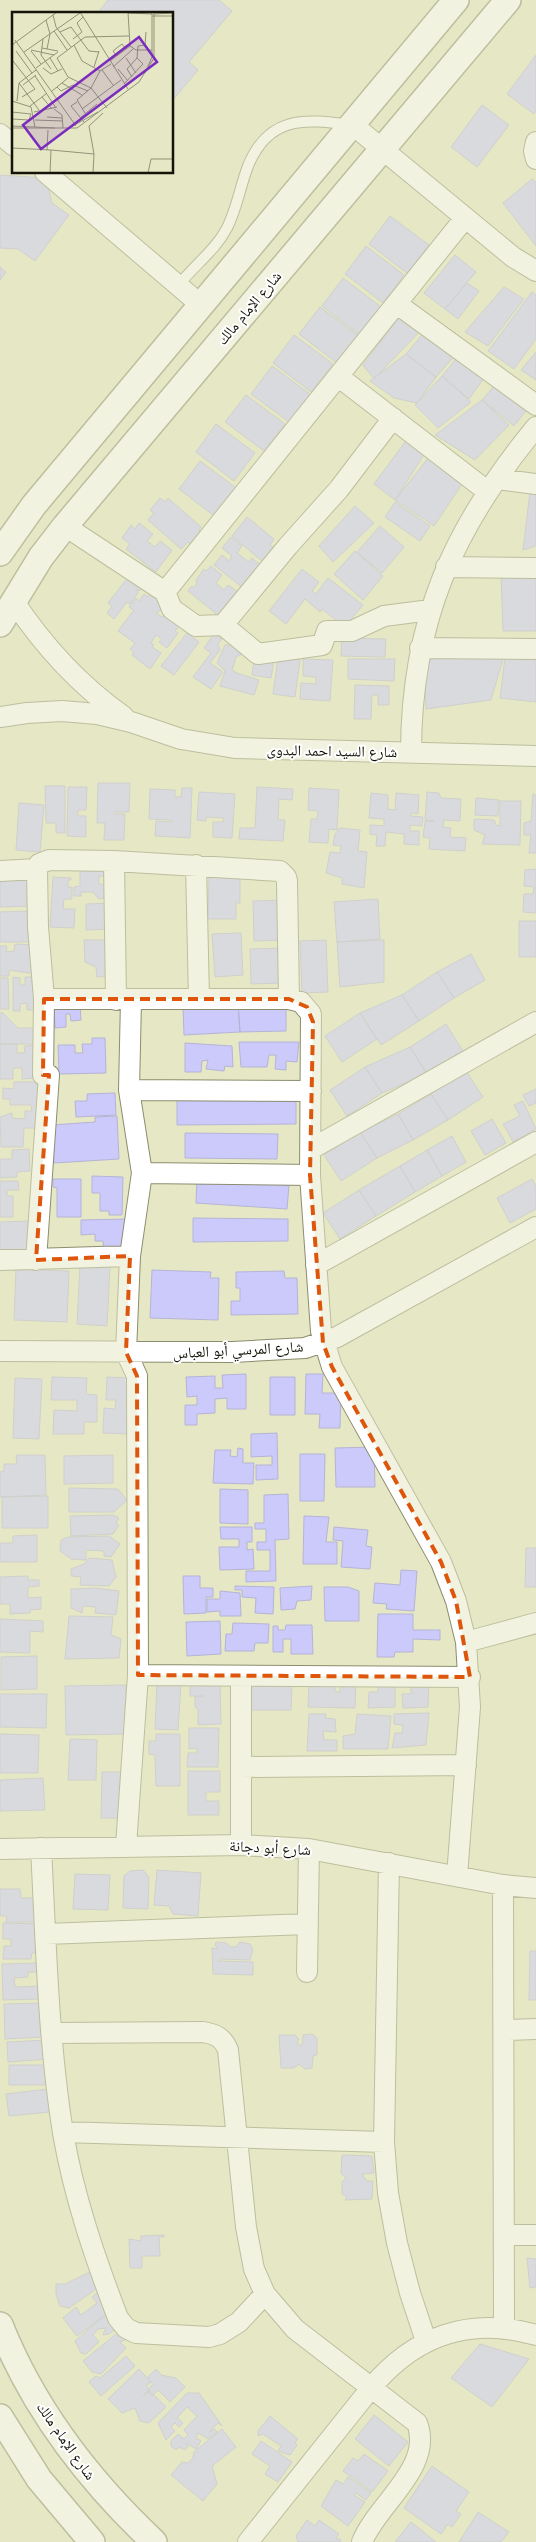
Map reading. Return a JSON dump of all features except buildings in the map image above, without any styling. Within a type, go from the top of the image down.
[{"type":"street","points":[[0,553],[34,506],[456,0]]},
{"type":"street","name":"شارع الإمام مالك","points":[[0,624],[41,557],[65,526],[508,0]]},
{"type":"street","points":[[352,125],[513,258],[536,271]]},
{"type":"street","points":[[0,134],[12,144]]},
{"type":"street","points":[[536,142],[534,151],[536,159]]},
{"type":"street","points":[[47,174],[201,305]]},
{"type":"street","points":[[165,592],[465,218]]},
{"type":"street","points":[[397,304],[536,405]]},
{"type":"street","points":[[339,377],[392,418],[492,485],[536,484]]},
{"type":"street","points":[[223,625],[288,546],[339,489],[392,418]]},
{"type":"street","points":[[411,753],[413,690],[420,648],[430,610],[446,567],[492,485],[536,428]]},
{"type":"street","points":[[65,526],[165,592],[172,609],[196,626],[223,625],[258,654],[322,646],[327,631],[352,632],[384,616],[430,610]]},
{"type":"street","points":[[446,567],[536,568]]},
{"type":"street","name":"شارع السيد احمد البدوى","points":[[13,600],[32,629],[59,662],[103,702],[131,722]]},
{"type":"street","points":[[420,648],[536,649]]},
{"type":"street","name":"شارع السيد احمد البدوى","points":[[0,717],[62,711],[97,714],[131,722],[181,739],[226,747],[536,756]]},
{"type":"street","points":[[36,1260],[48,1075],[43,1075],[44,999],[38,927],[37,869],[39,864],[49,860],[114,860],[276,870],[284,873],[287,881],[289,999]]},
{"type":"street","points":[[114,860],[129,1090],[142,1173],[130,1256],[126,1352],[137,1376],[138,1675],[126,1846]]},
{"type":"street","points":[[196,865],[199,999]]},
{"type":"street","points":[[0,872],[37,869]]},
{"type":"street","points":[[44,999],[289,999],[301,1002],[312,1014],[310,1176],[323,1343],[332,1367],[440,1562],[456,1601],[466,1642],[470,1677],[470,1707],[457,1876]]},
{"type":"street","points":[[311,1150],[536,1022]]},
{"type":"street","points":[[129,1090],[311,1091]]},
{"type":"street","points":[[316,1264],[536,1142]]},
{"type":"street","points":[[142,1173],[310,1176]]},
{"type":"street","name":"شارع المرسي أبو العباس","points":[[0,1351],[233,1352],[305,1348],[323,1343],[536,1227]]},
{"type":"street","points":[[0,1260],[130,1256]]},
{"type":"street","points":[[466,1642],[536,1623]]},
{"type":"street","points":[[138,1675],[470,1677]]},
{"type":"street","points":[[241,1677],[241,1845]]},
{"type":"street","points":[[241,1767],[466,1765]]},
{"type":"street","name":"شارع أبو دجانة","points":[[0,1849],[241,1845],[309,1849],[503,1885],[536,1888]]},
{"type":"street","points":[[41,1848],[52,2033],[63,2132],[88,2236],[118,2318],[126,2328],[148,2336],[209,2337],[230,2329],[266,2294]]},
{"type":"street","points":[[307,1972],[309,1849]]},
{"type":"street","points":[[389,1863],[384,2142],[388,2193],[397,2243],[410,2293],[426,2341]]},
{"type":"street","points":[[503,1885],[505,2030],[504,2329]]},
{"type":"street","points":[[46,1934],[308,1924]]},
{"type":"street","points":[[505,2030],[536,2029]]},
{"type":"street","points":[[52,2033],[214,2034],[224,2040],[228,2050],[246,2227],[254,2269],[266,2294],[294,2329],[417,2423],[422,2443],[415,2463],[362,2542]]},
{"type":"street","points":[[63,2132],[384,2142]]},
{"type":"street","points":[[504,2234],[536,2235]]},
{"type":"street","name":"شارع الإمام مالك","points":[[0,2325],[35,2396],[60,2436],[88,2475],[120,2510],[154,2542]]},
{"type":"street","points":[[248,2542],[371,2388],[399,2359],[426,2341],[477,2328],[504,2329],[536,2335]]},
{"type":"street","points":[[0,2417],[39,2479],[92,2542]]},
{"type":"lane","points":[[178,286],[219,241],[234,211],[248,166],[257,149],[272,132],[299,121],[322,121],[352,125]]},
{"type":"highlighted area","points":[[44,999],[289,999],[307,1007],[313,1022],[310,1175],[323,1343],[332,1367],[441,1562],[456,1601],[470,1677],[138,1675],[137,1376],[126,1352],[130,1256],[36,1260],[49,1075],[43,1075]]}]
